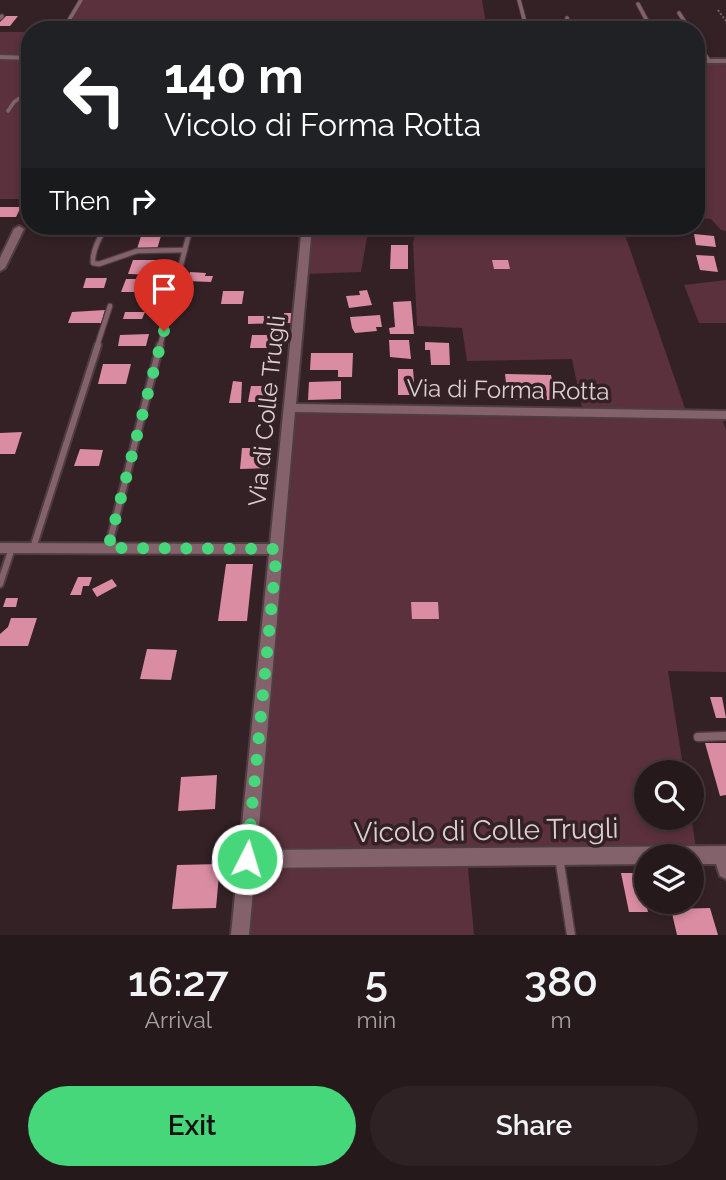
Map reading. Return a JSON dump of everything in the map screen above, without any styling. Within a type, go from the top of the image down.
[{"type":"street","points":[[0,57],[21,58]]},
{"type":"street","points":[[705,61],[726,61]]},
{"type":"street","points":[[0,268],[19,229]]},
{"type":"street","name":"Via di Colle Trugli","points":[[240,935],[306,235]]},
{"type":"street","name":"Via di Forma Rotta","points":[[290,408],[726,415]]},
{"type":"street","points":[[6,548],[277,549]]},
{"type":"street","name":"Vicolo di Colle Trugli","points":[[247,859],[559,856],[725,860]]},
{"type":"lane","points":[[68,21],[81,0]]},
{"type":"lane","points":[[519,0],[525,21]]},
{"type":"lane","points":[[638,4],[647,21]]},
{"type":"lane","points":[[679,13],[684,21]]},
{"type":"lane","points":[[705,55],[709,61]]},
{"type":"lane","points":[[8,111],[21,97]]},
{"type":"lane","points":[[102,235],[92,258],[93,263],[99,264],[140,251],[185,250]]},
{"type":"lane","points":[[108,548],[189,235]]},
{"type":"lane","points":[[33,548],[110,306]]},
{"type":"lane","points":[[0,584],[6,548]]},
{"type":"lane","points":[[698,737],[726,736]]},
{"type":"lane","points":[[559,856],[571,935]]},
{"type":"path","points":[[718,10],[726,21]]},
{"type":"shaded area","points":[[81,0],[482,0],[486,21],[68,21]]},
{"type":"shaded area","points":[[0,32],[21,32],[21,199],[0,199]]},
{"type":"shaded area","points":[[705,61],[726,61],[726,231],[721,230],[711,219],[705,219]]},
{"type":"shaded area","points":[[306,235],[367,235],[361,272],[303,274]]},
{"type":"shaded area","points":[[415,235],[625,235],[687,414],[721,415],[726,430],[726,672],[668,671],[682,760],[634,760],[634,830],[693,830],[695,844],[634,844],[634,856],[467,857],[474,935],[240,935],[290,408],[583,412],[572,359],[467,361],[462,328],[417,326]]},
{"type":"shaded area","points":[[726,280],[726,323],[699,323],[684,285]]},
{"type":"building","points":[[6,16],[18,16],[10,26],[0,26]]},
{"type":"building","points":[[0,207],[21,207],[16,217],[0,217]]},
{"type":"building","points":[[141,235],[161,236],[157,249],[137,249]]},
{"type":"building","points":[[694,235],[714,236],[716,247],[696,245]]},
{"type":"building","points":[[391,245],[408,245],[408,269],[390,269]]},
{"type":"building","points":[[696,255],[714,256],[718,272],[700,270]]},
{"type":"building","points":[[133,260],[165,260],[161,275],[128,274]]},
{"type":"building","points":[[492,260],[508,260],[510,269],[494,269]]},
{"type":"building","points":[[190,272],[213,276],[211,282],[187,281]]},
{"type":"building","points":[[86,278],[107,278],[104,288],[83,288]]},
{"type":"building","points":[[126,279],[143,279],[139,292],[121,292]]},
{"type":"building","points":[[367,290],[372,305],[349,308],[346,296],[360,295],[359,291]]},
{"type":"building","points":[[223,291],[244,291],[242,304],[221,304]]},
{"type":"building","points":[[411,301],[414,334],[390,334],[389,328],[395,327],[393,302]]},
{"type":"building","points":[[105,310],[101,323],[68,323],[72,312]]},
{"type":"building","points":[[125,312],[145,312],[142,319],[123,319]]},
{"type":"building","points":[[284,313],[295,313],[294,323],[248,324],[248,316],[284,316]]},
{"type":"building","points":[[380,315],[382,327],[376,327],[377,331],[355,333],[352,328],[350,317]]},
{"type":"building","points":[[149,334],[146,346],[118,346],[120,335]]},
{"type":"building","points":[[252,335],[280,335],[279,348],[250,348]]},
{"type":"building","points":[[389,340],[409,340],[411,359],[390,357]]},
{"type":"building","points":[[425,342],[449,343],[450,365],[431,365],[430,350],[425,350]]},
{"type":"building","points":[[311,353],[353,353],[352,377],[338,377],[338,370],[310,370]]},
{"type":"building","points":[[103,364],[131,364],[126,384],[98,384]]},
{"type":"building","points":[[398,369],[413,369],[415,395],[398,395]]},
{"type":"building","points":[[505,374],[551,375],[556,400],[508,400]]},
{"type":"building","points":[[233,381],[242,382],[241,403],[229,403]]},
{"type":"building","points":[[341,381],[341,399],[308,400],[309,382]]},
{"type":"building","points":[[251,386],[271,386],[269,402],[248,402]]},
{"type":"building","points":[[22,432],[15,454],[0,454],[0,433]]},
{"type":"building","points":[[242,448],[270,448],[269,468],[240,469]]},
{"type":"building","points":[[80,449],[103,450],[99,466],[74,466]]},
{"type":"building","points":[[226,564],[253,564],[247,621],[218,621]]},
{"type":"building","points":[[78,577],[92,577],[89,586],[83,586],[81,595],[70,595]]},
{"type":"building","points":[[112,579],[117,586],[97,597],[92,589]]},
{"type":"building","points":[[6,598],[18,598],[16,607],[3,607]]},
{"type":"building","points":[[411,602],[438,602],[439,619],[412,619]]},
{"type":"building","points":[[11,618],[37,618],[28,646],[0,646],[0,634],[8,627]]},
{"type":"building","points":[[147,649],[177,650],[171,680],[140,679]]},
{"type":"building","points":[[710,697],[722,697],[726,718],[716,718]]},
{"type":"building","points":[[705,743],[726,743],[726,795],[720,796]]},
{"type":"building","points":[[217,775],[215,809],[178,811],[181,777]]},
{"type":"building","points":[[220,864],[216,908],[172,909],[177,865]]},
{"type":"building","points":[[621,873],[634,873],[634,912],[629,912]]},
{"type":"building","points":[[704,908],[710,908],[718,935],[677,935],[672,914],[704,914]]},
{"type":"route","points":[[164,331],[108,548],[277,549],[247,859]]}]
